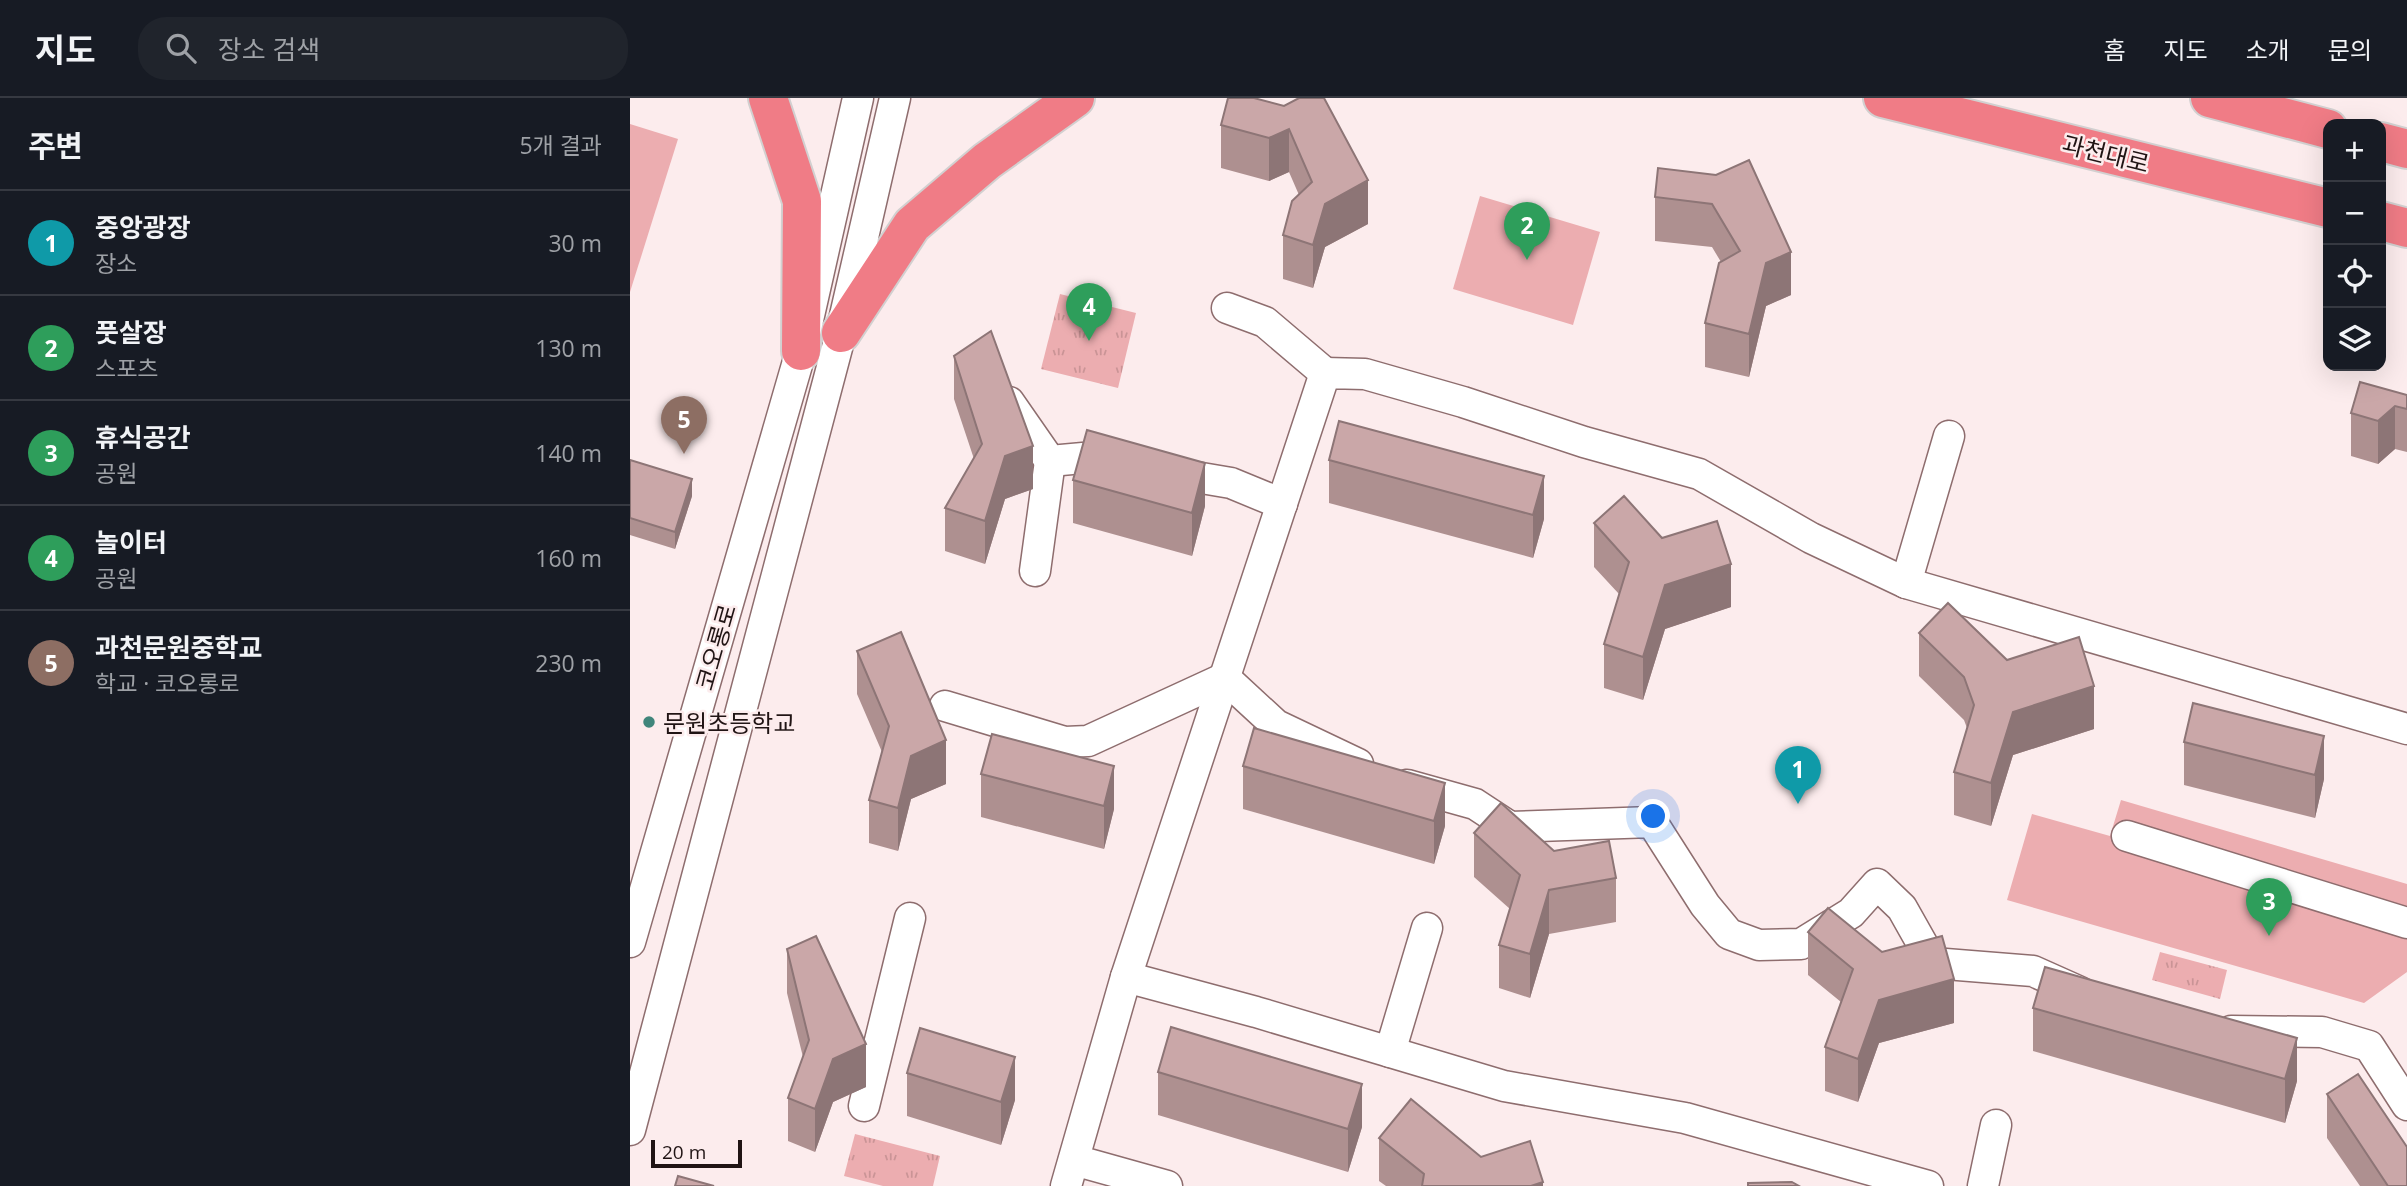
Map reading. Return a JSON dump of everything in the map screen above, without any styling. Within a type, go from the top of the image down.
[{"type":"highway","points":[[768,98],[802,201],[801,351]]},
{"type":"highway","points":[[841,333],[912,225],[987,161],[1075,98]]},
{"type":"highway","name":"과천대로","points":[[1883,98],[2323,207]]},
{"type":"highway","points":[[2210,98],[2323,128]]},
{"type":"highway","points":[[2386,143],[2407,149]]},
{"type":"highway","points":[[2386,222],[2407,228]]},
{"type":"street","name":"코오롱로","points":[[630,942],[801,351],[858,98]]},
{"type":"street","points":[[630,1130],[841,333],[895,98]]},
{"type":"street","points":[[1227,308],[1265,322],[1325,373],[1365,374],[1596,446],[1699,474],[1811,538],[1906,583],[2407,729]]},
{"type":"street","points":[[1167,1186],[1070,1173],[1126,977],[1325,373]]},
{"type":"street","points":[[1009,402],[1050,461],[1035,571]]},
{"type":"street","points":[[1906,583],[1949,436]]},
{"type":"street","points":[[1050,461],[1083,458],[1231,483],[1282,504]]},
{"type":"street","points":[[945,706],[1065,742],[1088,741],[1225,678]]},
{"type":"street","points":[[1225,678],[1276,725],[1394,782],[1475,804],[1510,827],[1652,822],[1705,905],[1729,934],[1759,945],[1801,944],[1851,913],[1877,884],[1902,908],[1933,963],[2033,971],[2099,1001]]},
{"type":"street","points":[[2127,836],[2407,923]]},
{"type":"street","points":[[864,1106],[910,918]]},
{"type":"street","points":[[1390,1052],[1427,928]]},
{"type":"street","points":[[1126,977],[1504,1086],[1685,1118],[1928,1186]]},
{"type":"street","points":[[2201,1031],[2322,1031],[2369,1046],[2407,1105]]},
{"type":"street","points":[[1983,1186],[1996,1125]]},
{"type":"green space","points":[[630,124],[678,139],[630,292]]},
{"type":"green space","points":[[1480,196],[1600,232],[1573,325],[1453,289]]},
{"type":"green space","points":[[1060,294],[1136,313],[1118,388],[1041,369]]},
{"type":"green space","points":[[2121,800],[2407,884],[2407,972],[2364,1003],[2007,900],[2032,814],[2110,836]]},
{"type":"green space","points":[[2160,952],[2227,970],[2220,999],[2152,980]]},
{"type":"green space","points":[[855,1134],[940,1156],[933,1186],[883,1186],[844,1176]]},
{"type":"building","points":[[1228,98],[1254,98],[1284,106],[1299,98],[1324,98],[1368,180],[1325,204],[1313,245],[1283,235],[1292,201],[1312,182],[1289,129],[1269,138],[1221,125]]},
{"type":"building","points":[[1749,160],[1791,252],[1766,263],[1749,334],[1705,323],[1719,263],[1740,251],[1712,204],[1655,197],[1658,168],[1716,175]]},
{"type":"building","points":[[991,331],[1033,446],[1005,456],[985,521],[945,508],[982,444],[954,356]]},
{"type":"building","points":[[2360,382],[2407,395],[2407,409],[2395,406],[2378,421],[2351,413]]},
{"type":"building","points":[[1339,421],[1544,476],[1533,515],[1329,460]]},
{"type":"building","points":[[1087,430],[1205,463],[1192,513],[1073,480]]},
{"type":"building","points":[[630,460],[692,479],[675,532],[630,518]]},
{"type":"building","points":[[1624,496],[1662,538],[1717,521],[1731,564],[1665,585],[1643,657],[1604,644],[1629,562],[1594,523]]},
{"type":"building","points":[[1948,603],[2007,660],[2079,637],[2094,686],[2013,712],[1991,783],[1954,772],[1974,705],[1964,677],[1919,633]]},
{"type":"building","points":[[901,632],[946,740],[911,756],[898,808],[869,800],[889,726],[857,651]]},
{"type":"building","points":[[2193,703],[2324,736],[2315,775],[2184,742]]},
{"type":"building","points":[[1254,728],[1445,783],[1434,821],[1243,766]]},
{"type":"building","points":[[992,734],[1114,766],[1104,806],[981,774]]},
{"type":"building","points":[[1501,803],[1554,851],[1609,841],[1616,878],[1549,890],[1530,954],[1499,945],[1520,875],[1474,833]]},
{"type":"building","points":[[1828,908],[1882,952],[1942,936],[1954,979],[1879,1000],[1858,1059],[1825,1047],[1853,969],[1808,932]]},
{"type":"building","points":[[816,936],[866,1044],[833,1059],[815,1109],[788,1098],[809,1040],[787,949]]},
{"type":"building","points":[[2045,967],[2297,1038],[2285,1079],[2033,1008]]},
{"type":"building","points":[[1171,1027],[1362,1084],[1348,1129],[1158,1072]]},
{"type":"building","points":[[920,1028],[1015,1057],[1001,1102],[907,1073]]},
{"type":"building","points":[[2358,1074],[2407,1147],[2407,1186],[2388,1186],[2327,1094]]},
{"type":"building","points":[[1411,1099],[1481,1157],[1530,1141],[1543,1182],[1531,1186],[1422,1186],[1424,1174],[1379,1138]]},
{"type":"building","points":[[678,1176],[714,1186],[675,1186]]},
{"type":"building","points":[[1792,1182],[1799,1186],[1748,1186],[1748,1183]]},
{"type":"place","name":"풋살장","points":[[1527,260]]},
{"type":"place","name":"놀이터","points":[[1089,341]]},
{"type":"place","name":"과천문원중학교","points":[[684,454]]},
{"type":"place","name":"문원초등학교","points":[[649,722]]},
{"type":"place","name":"중앙광장","points":[[1798,804]]},
{"type":"place","name":"휴식공간","points":[[2269,936]]}]
